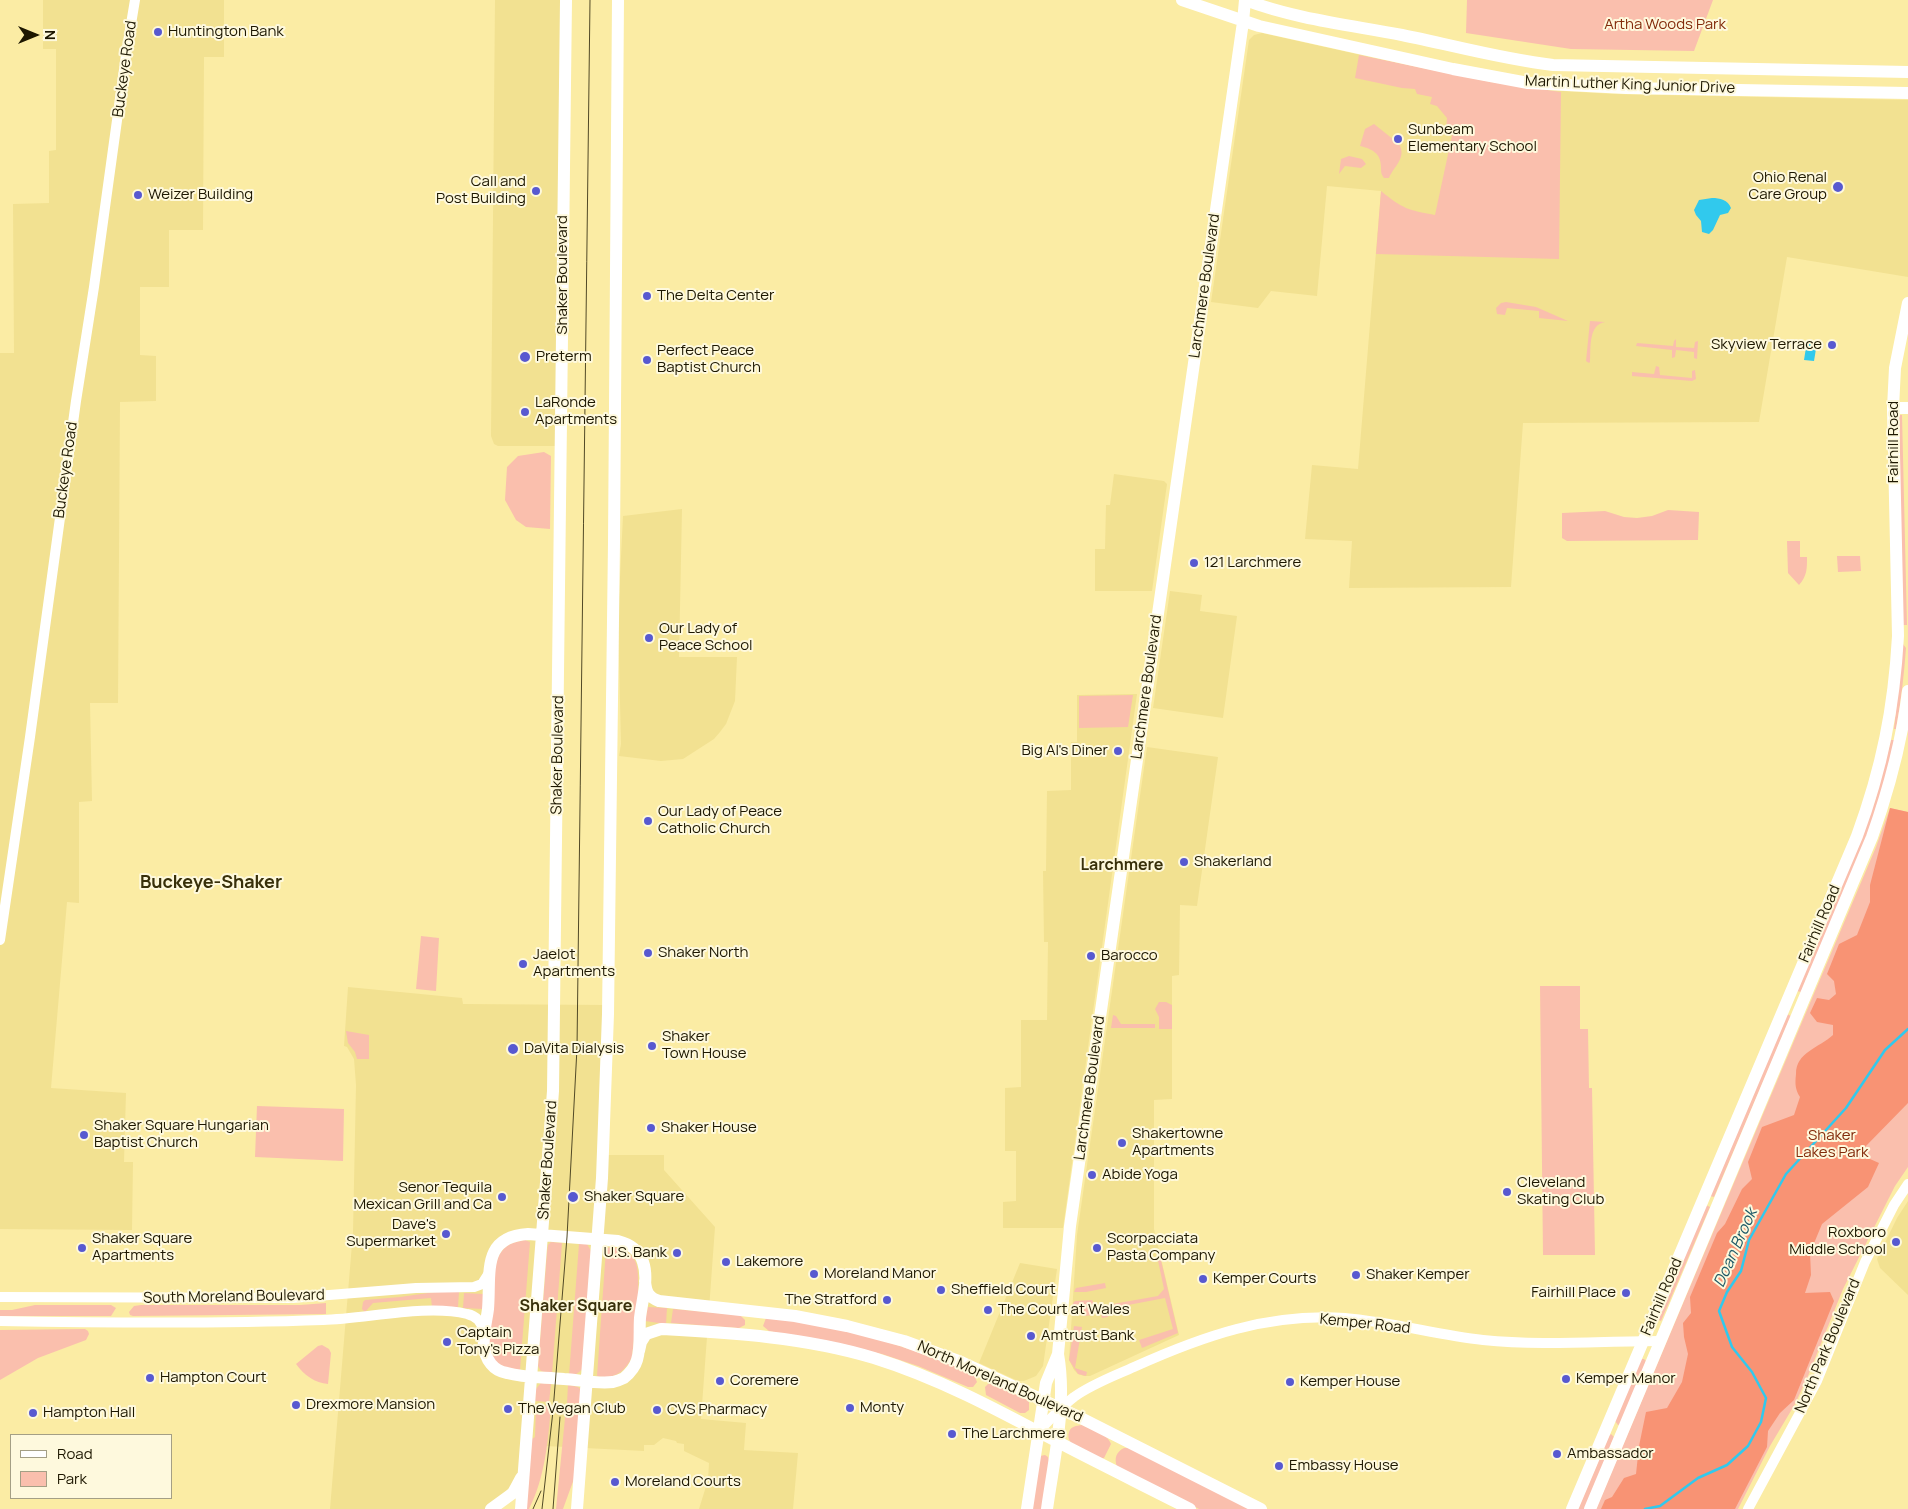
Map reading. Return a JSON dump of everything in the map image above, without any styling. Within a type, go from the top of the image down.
[{"type":"main road","name":"Shaker Boulevard","points":[[521,1509],[553,1091],[566,0]]},
{"type":"main road","points":[[576,1507],[604,1155],[608,1014],[618,0]]},
{"type":"main road","name":"Martin Luther King Junior Drive","points":[[1182,0],[1244,22],[1453,69],[1537,84],[1636,88],[1908,93]]},
{"type":"main road","name":"Martin Luther King Junior Drive","points":[[1245,0],[1260,6],[1304,16],[1503,58],[1552,65],[1908,72]]},
{"type":"main road","name":"Larchmere Boulevard","points":[[1047,1509],[1060,1408],[1062,1374],[1058,1354],[1070,1226],[1244,22],[1245,0]]},
{"type":"main road","name":"Fairhill Road","points":[[1572,1509],[1856,836],[1879,771],[1888,733],[1894,690],[1898,636],[1893,408],[1896,368],[1908,303]]},
{"type":"main road","points":[[1893,408],[1908,408]]},
{"type":"main road","name":"Fairhill Road","points":[[1908,408],[1908,414]]},
{"type":"main road","name":"Fairhill Road","points":[[1590,1509],[1872,837],[1883,806],[1901,735],[1908,691]]},
{"type":"main road","points":[[1888,733],[1901,735]]},
{"type":"main road","points":[[1704,1198],[1718,1203]]},
{"type":"main road","points":[[514,1235],[542,1235],[598,1240],[618,1241],[632,1246],[643,1260],[645,1280],[640,1320],[640,1351],[633,1369],[622,1379],[615,1382],[532,1377],[497,1370],[486,1356],[484,1332],[487,1322],[490,1272],[494,1250],[500,1242],[514,1235]]},
{"type":"main road","name":"North Moreland Boulevard","points":[[645,1280],[648,1295],[659,1301],[795,1316],[847,1326],[904,1341],[961,1362],[1060,1408],[1262,1509]]},
{"type":"main road","name":"North Moreland Boulevard","points":[[640,1351],[641,1342],[646,1334],[661,1330],[753,1336],[819,1346],[872,1358],[914,1372],[974,1397],[1190,1509]]},
{"type":"main road","name":"Larchmere Boulevard","points":[[1027,1509],[1043,1400],[1048,1377],[1058,1354]]},
{"type":"main road","points":[[1607,1426],[1622,1432]]},
{"type":"main road","points":[[491,1509],[513,1493],[523,1471]]},
{"type":"street","name":"Buckeye Road","points":[[0,940],[135,0]]},
{"type":"street","name":"North Park Boulevard","points":[[1748,1509],[1816,1381],[1865,1262],[1894,1205],[1908,1184]]},
{"type":"street","name":"South Moreland Boulevard","points":[[0,1297],[292,1298],[416,1288],[474,1287],[482,1284],[490,1272]]},
{"type":"street","name":"South Moreland Boulevard","points":[[0,1321],[123,1323],[286,1322],[440,1312],[460,1313],[476,1317],[481,1322],[484,1332]]},
{"type":"street","name":"Kemper Road","points":[[1039,1431],[1060,1408],[1100,1382],[1176,1348],[1212,1335],[1272,1321],[1347,1319],[1381,1322],[1481,1340],[1534,1344],[1660,1341]]},
{"type":"shaded area","points":[[43,0],[224,0],[224,57],[204,57],[203,230],[169,230],[169,287],[140,287],[140,355],[156,356],[156,401],[120,402],[118,703],[90,703],[92,801],[79,802],[79,903],[67,902],[51,1088],[126,1093],[124,1162],[133,1162],[132,1230],[0,1229],[0,353],[14,353],[13,204],[49,203],[49,151],[56,150],[56,49],[43,49]]},
{"type":"shaded area","points":[[495,0],[566,0],[562,446],[498,446],[494,444],[491,436]]},
{"type":"shaded area","points":[[1262,33],[1451,75],[1528,89],[1614,94],[1908,100],[1908,277],[1787,257],[1759,422],[1523,423],[1511,587],[1349,588],[1352,541],[1305,539],[1312,465],[1358,469],[1381,191],[1327,186],[1317,296],[1271,291],[1258,308],[1211,302],[1249,40],[1254,35]]},
{"type":"shaded area","points":[[1114,474],[1164,481],[1167,484],[1152,591],[1095,591],[1095,549],[1105,549],[1106,505],[1110,505]]},
{"type":"shaded area","name":"Our Lady of Peace School","points":[[682,509],[679,657],[737,657],[735,701],[726,724],[714,739],[683,759],[661,761],[619,756],[621,744],[618,618],[623,516]]},
{"type":"shaded area","points":[[1170,591],[1202,595],[1200,611],[1237,616],[1223,718],[1153,708]]},
{"type":"shaded area","points":[[1137,694],[1063,1228],[1003,1228],[1003,1202],[1016,1201],[1016,1151],[1005,1151],[1005,1088],[1021,1087],[1021,1020],[1047,1020],[1048,942],[1044,942],[1043,871],[1046,871],[1047,791],[1071,790],[1071,742],[1077,742],[1077,695]]},
{"type":"shaded area","points":[[1147,747],[1218,757],[1197,906],[1180,905],[1179,975],[1172,976],[1172,1099],[1154,1100],[1154,1229],[1179,1335],[1090,1376],[1084,1376],[1074,1370],[1069,1360],[1077,1235]]},
{"type":"shaded area","points":[[348,987],[462,998],[463,1004],[608,1005],[604,1155],[664,1155],[664,1170],[715,1227],[701,1419],[746,1423],[744,1450],[798,1453],[793,1509],[699,1509],[708,1480],[709,1463],[684,1451],[684,1444],[663,1438],[654,1445],[644,1445],[644,1451],[526,1445],[523,1471],[491,1509],[330,1509],[353,1232],[356,1085],[354,1059],[347,1047],[344,1046]]},
{"type":"shaded area","name":"Roxboro Middle School","points":[[1908,1201],[1908,1295],[1880,1268],[1877,1259],[1897,1218]]},
{"type":"shaded area","points":[[1020,1263],[1057,1269],[1043,1366],[1036,1376],[1024,1381],[1018,1381],[979,1363]]},
{"type":"green space","name":"Artha Woods Park","points":[[1467,0],[1713,0],[1694,51],[1571,49],[1466,33]]},
{"type":"green space","points":[[1359,55],[1491,82],[1561,92],[1559,259],[1376,254],[1381,191],[1406,208],[1435,215],[1453,131],[1446,130],[1447,118],[1437,106],[1430,104],[1432,97],[1417,94],[1415,89],[1355,78]]},
{"type":"green space","points":[[1374,124],[1399,144],[1401,149],[1401,158],[1389,178],[1384,178],[1382,175],[1381,162],[1378,155],[1372,150],[1360,146],[1365,129]]},
{"type":"green space","points":[[1349,156],[1362,159],[1366,164],[1361,168],[1345,166],[1339,174],[1341,159]]},
{"type":"green space","points":[[1506,302],[1536,307],[1568,321],[1539,318],[1539,311],[1507,308],[1505,315],[1497,314],[1496,308],[1501,303]]},
{"type":"green space","points":[[1590,321],[1605,322],[1600,324],[1593,332],[1589,363],[1586,361]]},
{"type":"green space","points":[[1676,339],[1676,347],[1694,348],[1695,342],[1698,341],[1697,359],[1694,358],[1694,352],[1676,350],[1675,357],[1672,358],[1672,350],[1636,346],[1637,343],[1673,346]]},
{"type":"green space","points":[[1656,366],[1659,367],[1660,375],[1692,378],[1692,371],[1695,370],[1696,379],[1692,381],[1632,376],[1632,372],[1654,374]]},
{"type":"green space","points":[[1897,415],[1902,415],[1907,625],[1902,625]]},
{"type":"green space","points":[[544,452],[551,456],[550,529],[526,527],[516,520],[505,500],[507,467],[518,456]]},
{"type":"green space","points":[[1668,510],[1699,512],[1698,540],[1567,541],[1562,538],[1562,513],[1605,511],[1624,517],[1637,518],[1652,516]]},
{"type":"green space","points":[[1787,541],[1800,541],[1800,557],[1807,557],[1804,579],[1799,585],[1788,573]]},
{"type":"green space","points":[[1837,556],[1860,556],[1861,571],[1838,572]]},
{"type":"green space","points":[[1903,644],[1906,648],[1903,678],[1896,729],[1894,729]]},
{"type":"green space","points":[[1133,695],[1128,727],[1079,728],[1079,696]]},
{"type":"green space","points":[[1891,740],[1895,740],[1878,805],[1854,868],[1801,992],[1797,991],[1875,801]]},
{"type":"green space","name":"Shaker Lakes Park","points":[[1890,808],[1908,812],[1908,1167],[1895,1186],[1843,1289],[1795,1404],[1770,1446],[1738,1509],[1596,1509],[1876,847]]},
{"type":"green space","name":"Shaker Lakes Park","points":[[1890,808],[1908,812],[1908,1103],[1865,1147],[1857,1159],[1870,1159],[1879,1163],[1868,1187],[1822,1224],[1810,1253],[1811,1275],[1805,1293],[1830,1292],[1834,1301],[1794,1400],[1780,1413],[1768,1431],[1767,1447],[1735,1509],[1601,1509],[1605,1500],[1612,1497],[1624,1478],[1636,1474],[1646,1412],[1667,1408],[1682,1382],[1688,1354],[1683,1323],[1691,1313],[1690,1297],[1717,1233],[1725,1224],[1742,1189],[1752,1179],[1748,1162],[1762,1127],[1794,1115],[1800,1097],[1796,1084],[1797,1067],[1800,1060],[1809,1051],[1833,1035],[1833,1025],[1817,1022],[1810,1013],[1817,998],[1829,1000],[1836,994],[1834,981],[1827,974],[1839,944],[1857,935],[1870,902],[1870,885]]},
{"type":"green space","points":[[421,936],[439,938],[436,991],[416,989]]},
{"type":"green space","points":[[1540,986],[1580,986],[1580,1029],[1588,1029],[1589,1088],[1592,1088],[1595,1255],[1543,1255]]},
{"type":"green space","points":[[1159,1002],[1166,1002],[1172,1005],[1172,1029],[1159,1029],[1159,1017],[1155,1009]]},
{"type":"green space","points":[[1787,1014],[1791,1016],[1714,1197],[1710,1196]]},
{"type":"green space","points":[[1113,1015],[1116,1016],[1121,1024],[1155,1024],[1155,1028],[1111,1028]]},
{"type":"green space","points":[[346,1031],[369,1035],[369,1059],[357,1059],[355,1052],[348,1043]]},
{"type":"green space","points":[[257,1106],[344,1109],[343,1161],[255,1157]]},
{"type":"green space","points":[[1706,1205],[1710,1207],[1661,1321],[1657,1319]]},
{"type":"green space","name":"Shaker Square","points":[[525,1240],[530,1242],[520,1370],[502,1366],[498,1363],[492,1355],[489,1342],[493,1280],[498,1258],[507,1246]]},
{"type":"green space","points":[[551,1242],[562,1243],[552,1374],[541,1371],[538,1366],[547,1253],[548,1245]]},
{"type":"green space","points":[[579,1244],[587,1244],[591,1251],[582,1369],[576,1374],[569,1375]]},
{"type":"green space","name":"Shaker Square","points":[[610,1247],[624,1251],[635,1261],[638,1293],[632,1357],[626,1367],[618,1374],[603,1377],[597,1376],[606,1249]]},
{"type":"green space","points":[[1157,1256],[1160,1256],[1178,1333],[1142,1348],[1139,1340],[1173,1329],[1165,1298],[1107,1309],[1108,1317],[1102,1318],[1101,1315],[1107,1305],[1158,1296],[1164,1289]]},
{"type":"green space","points":[[1105,1283],[1106,1288],[1074,1292],[1076,1288]]},
{"type":"green space","points":[[435,1292],[459,1292],[458,1307],[432,1307],[431,1298],[373,1303],[365,1312],[362,1309],[365,1300]]},
{"type":"green space","points":[[464,1293],[483,1294],[483,1309],[463,1308]]},
{"type":"green space","points":[[1092,1300],[1096,1307],[1091,1315],[1077,1314],[1073,1311],[1073,1303],[1075,1301]]},
{"type":"green space","points":[[326,1303],[326,1314],[133,1316],[129,1312],[134,1306],[141,1305],[300,1305]]},
{"type":"green space","points":[[35,1305],[111,1305],[116,1308],[111,1316],[0,1316],[0,1310],[12,1310]]},
{"type":"green space","points":[[648,1307],[667,1308],[666,1324],[645,1321]]},
{"type":"green space","points":[[673,1309],[740,1315],[745,1320],[745,1325],[739,1328],[671,1323]]},
{"type":"green space","points":[[766,1318],[819,1325],[878,1339],[973,1373],[977,1382],[973,1387],[968,1387],[918,1366],[882,1354],[769,1331],[763,1326]]},
{"type":"green space","points":[[1074,1326],[1082,1327],[1075,1368],[1087,1372],[1086,1376],[1078,1374],[1069,1360]]},
{"type":"green space","points":[[85,1329],[89,1334],[86,1340],[38,1358],[0,1380],[0,1330]]},
{"type":"green space","points":[[322,1345],[329,1349],[331,1353],[328,1384],[310,1378],[296,1364],[318,1346]]},
{"type":"green space","points":[[1640,1359],[1646,1361],[1621,1424],[1618,1425],[1615,1421]]},
{"type":"green space","points":[[541,1383],[551,1384],[549,1402],[535,1401],[536,1389]]},
{"type":"green space","points":[[988,1384],[993,1384],[1025,1399],[1029,1402],[1029,1410],[1025,1413],[1020,1413],[986,1395],[985,1387]]},
{"type":"green space","points":[[568,1385],[580,1389],[580,1404],[567,1403]]},
{"type":"green space","points":[[535,1405],[551,1406],[547,1446],[539,1485],[529,1509],[526,1509],[532,1439],[535,1437]]},
{"type":"green space","points":[[566,1408],[580,1409],[575,1476],[563,1509],[556,1509]]},
{"type":"green space","points":[[1082,1425],[1103,1434],[1109,1440],[1111,1444],[1104,1458],[1100,1459],[1084,1452],[1070,1442],[1068,1437],[1070,1430]]},
{"type":"green space","points":[[1611,1434],[1614,1437],[1585,1509],[1578,1509],[1609,1436]]},
{"type":"green space","points":[[1124,1448],[1131,1448],[1252,1509],[1199,1509],[1117,1467],[1116,1456]]},
{"type":"green space","points":[[1045,1455],[1049,1461],[1042,1509],[1031,1509],[1040,1456]]},
{"type":"water","points":[[1712,198],[1723,200],[1731,208],[1728,213],[1720,215],[1709,234],[1702,232],[1701,221],[1694,210],[1699,200]]},
{"type":"water","points":[[1807,341],[1817,343],[1814,361],[1804,360]]},
{"type":"waterway","name":"Doan Brook","points":[[1645,1509],[1660,1506],[1698,1478],[1727,1465],[1748,1446],[1761,1422],[1766,1398],[1752,1372],[1732,1347],[1719,1311],[1727,1292],[1741,1271],[1749,1240],[1786,1174],[1846,1108],[1885,1050],[1908,1029]]},
{"type":"tram line","points":[[542,1509],[553,1411],[567,1237],[577,1048],[590,0]]},
{"type":"tram line","points":[[553,1509],[560,1417]]},
{"type":"tram line","points":[[533,1509],[541,1491]]},
{"type":"place","name":"Huntington Bank","points":[[158,32]]},
{"type":"place","name":"Sunbeam Elementary School","points":[[1398,139]]},
{"type":"place","name":"Ohio Renal Care Group","points":[[1838,187]]},
{"type":"place","name":"Call and Post Building","points":[[536,191]]},
{"type":"place","name":"Weizer Building","points":[[138,195]]},
{"type":"place","name":"The Delta Center","points":[[647,296]]},
{"type":"place","name":"Skyview Terrace","points":[[1832,345]]},
{"type":"place","name":"Preterm","points":[[525,357]]},
{"type":"place","name":"Perfect Peace Baptist Church","points":[[647,360]]},
{"type":"place","name":"LaRonde Apartments","points":[[525,412]]},
{"type":"place","name":"121 Larchmere","points":[[1194,563]]},
{"type":"place","name":"Our Lady of Peace School","points":[[649,638]]},
{"type":"place","name":"Big Al's Diner","points":[[1118,751]]},
{"type":"place","name":"Our Lady of Peace Catholic Church","points":[[648,821]]},
{"type":"place","name":"Shakerland","points":[[1184,862]]},
{"type":"place","name":"Shaker North","points":[[648,953]]},
{"type":"place","name":"Barocco","points":[[1091,956]]},
{"type":"place","name":"Jaelot Apartments","points":[[523,964]]},
{"type":"place","name":"Shaker Town House","points":[[652,1046]]},
{"type":"place","name":"DaVita Dialysis","points":[[513,1049]]},
{"type":"place","name":"Shaker House","points":[[651,1128]]},
{"type":"place","name":"Shaker Square Hungarian Baptist Church","points":[[84,1135]]},
{"type":"place","name":"Shakertowne Apartments","points":[[1122,1143]]},
{"type":"place","name":"Abide Yoga","points":[[1092,1175]]},
{"type":"place","name":"Cleveland Skating Club","points":[[1507,1192]]},
{"type":"place","name":"Senor Tequila Mexican Grill and Ca","points":[[502,1197]]},
{"type":"place","name":"Shaker Square","points":[[573,1197]]},
{"type":"place","name":"Dave's Supermarket","points":[[446,1234]]},
{"type":"place","name":"Roxboro Middle School","points":[[1896,1242]]},
{"type":"place","name":"Shaker Square Apartments","points":[[82,1248]]},
{"type":"place","name":"Scorpacciata Pasta Company","points":[[1097,1248]]},
{"type":"place","name":"U.S. Bank","points":[[677,1253]]},
{"type":"place","name":"Lakemore","points":[[726,1262]]},
{"type":"place","name":"Moreland Manor","points":[[814,1274]]},
{"type":"place","name":"Shaker Kemper","points":[[1356,1275]]},
{"type":"place","name":"Kemper Courts","points":[[1203,1279]]},
{"type":"place","name":"Sheffield Court","points":[[941,1290]]},
{"type":"place","name":"Fairhill Place","points":[[1626,1293]]},
{"type":"place","name":"The Stratford","points":[[887,1300]]},
{"type":"place","name":"The Court at Wales","points":[[988,1310]]},
{"type":"place","name":"Amtrust Bank","points":[[1031,1336]]},
{"type":"place","name":"Captain Tony's Pizza","points":[[447,1342]]},
{"type":"place","name":"Hampton Court","points":[[150,1378]]},
{"type":"place","name":"Kemper Manor","points":[[1566,1379]]},
{"type":"place","name":"Coremere","points":[[720,1381]]},
{"type":"place","name":"Kemper House","points":[[1290,1382]]},
{"type":"place","name":"Drexmore Mansion","points":[[296,1405]]},
{"type":"place","name":"Monty","points":[[850,1408]]},
{"type":"place","name":"The Vegan Club","points":[[508,1409]]},
{"type":"place","name":"CVS Pharmacy","points":[[657,1410]]},
{"type":"place","name":"Hampton Hall","points":[[33,1413]]},
{"type":"place","name":"The Larchmere","points":[[952,1434]]},
{"type":"place","name":"Ambassador","points":[[1557,1454]]},
{"type":"place","name":"Embassy House","points":[[1279,1466]]},
{"type":"place","name":"Moreland Courts","points":[[615,1482]]},
{"type":"district","name":"Larchmere","points":[[1122,866]]},
{"type":"district","name":"Buckeye-Shaker","points":[[211,883]]},
{"type":"district","name":"Shaker Square","points":[[576,1307]]}]
